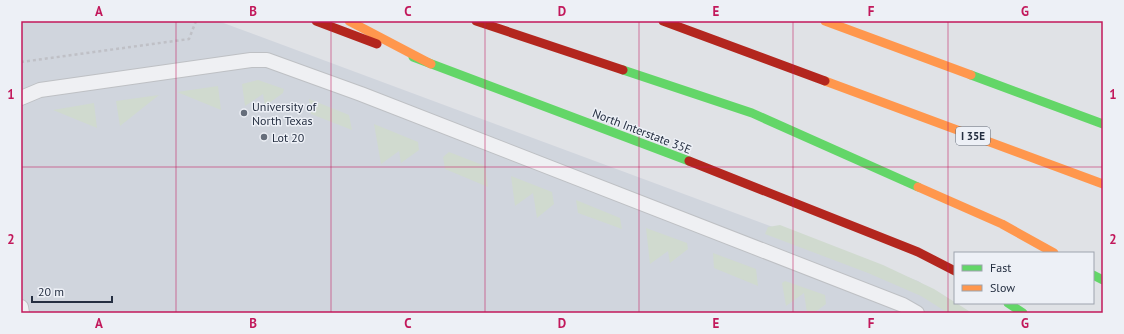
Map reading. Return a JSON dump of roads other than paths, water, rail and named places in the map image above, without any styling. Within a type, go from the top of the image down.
[{"type":"main road","name":"North Interstate 35E","points":[[316,21],[772,193],[918,252],[954,270]]},
{"type":"main road","points":[[349,21],[431,64]]},
{"type":"main road","points":[[476,21],[752,113],[1002,224],[1052,252]]},
{"type":"main road","name":"I 35E","points":[[663,21],[1103,184]]},
{"type":"main road","points":[[825,21],[1103,124]]},
{"type":"main road","points":[[969,74],[1103,114]]},
{"type":"main road","points":[[946,126],[1024,165]]},
{"type":"main road","points":[[1094,276],[1103,280]]},
{"type":"main road","points":[[1010,304],[1023,313]]},
{"type":"lane","points":[[21,98],[40,90],[251,60],[267,60],[361,94],[766,251],[903,305],[916,313]]},
{"type":"lane","points":[[21,307],[22,313]]},
{"type":"place","name":"University of North Texas","points":[[244,113]]},
{"type":"place","name":"Lot 20","points":[[264,137]]}]
